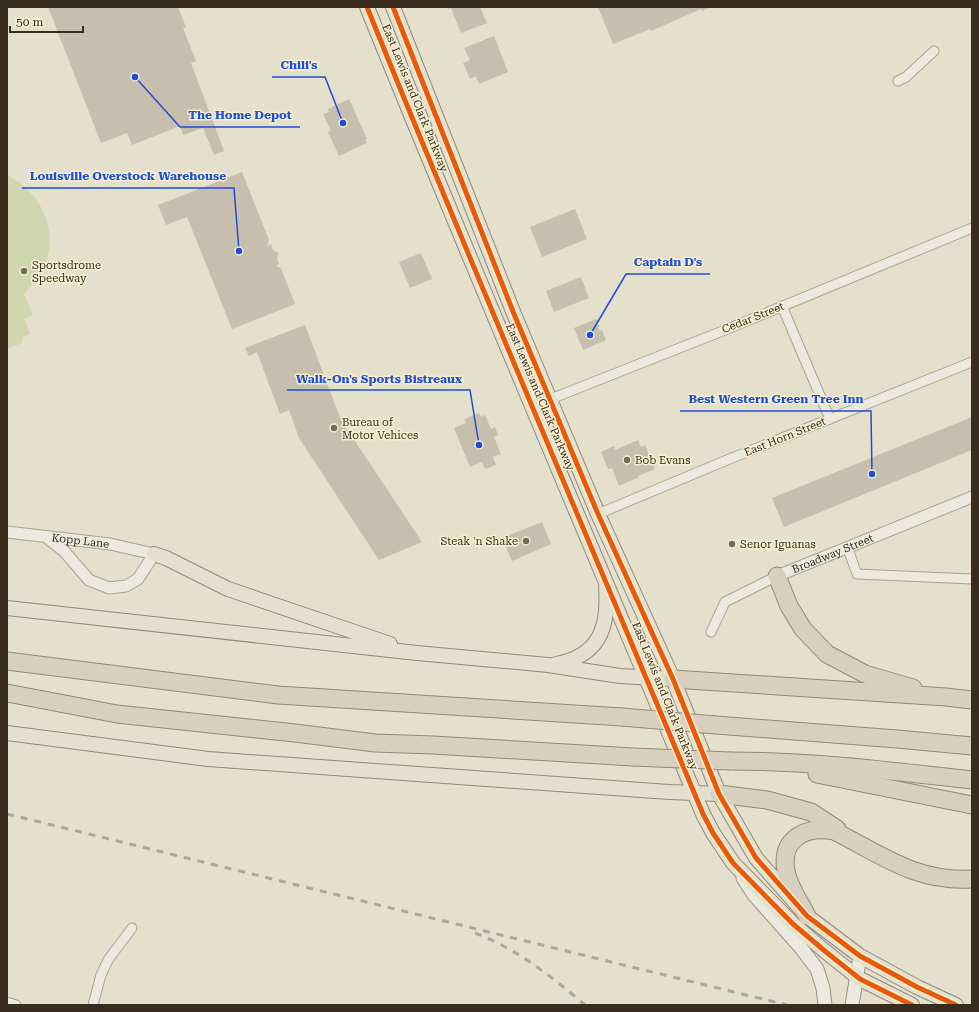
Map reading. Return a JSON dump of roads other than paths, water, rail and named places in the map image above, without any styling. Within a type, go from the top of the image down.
[{"type":"highway","points":[[777,576],[789,606],[803,629],[827,654],[864,674],[946,697]]},
{"type":"highway","points":[[7,661],[278,695],[622,717],[972,746]]},
{"type":"highway","points":[[673,680],[946,697],[972,700]]},
{"type":"highway","points":[[7,693],[117,714],[294,732],[375,743],[634,757],[754,761],[888,770],[972,780]]},
{"type":"highway","points":[[792,731],[972,738]]},
{"type":"highway","points":[[754,761],[972,805]]},
{"type":"highway","points":[[719,794],[767,800],[812,812],[850,839]]},
{"type":"highway","points":[[807,916],[786,872],[785,861],[790,845],[800,834],[807,831],[823,829],[834,830],[868,850],[904,868],[930,876],[960,880],[972,879]]},
{"type":"main road","name":"East Lewis and Clark Parkway","points":[[366,7],[703,814],[733,863],[793,924],[856,975],[885,992],[912,1005]]},
{"type":"main road","name":"East Lewis and Clark Parkway","points":[[393,7],[514,314],[598,514],[673,680],[719,794],[756,858],[807,916],[860,956],[916,987],[956,1005]]},
{"type":"main road","points":[[154,554],[166,558],[228,589],[329,625],[417,653]]},
{"type":"main road","points":[[548,665],[564,662],[580,656],[593,645],[602,632],[606,618],[607,603],[605,578]]},
{"type":"main road","points":[[7,608],[417,653],[548,665],[620,676],[673,680]]},
{"type":"main road","points":[[7,733],[208,759],[695,794],[719,794]]},
{"type":"main road","points":[[733,863],[754,896],[801,948],[817,969],[823,988],[825,1005]]},
{"type":"main road","points":[[852,1005],[860,956]]},
{"type":"street","points":[[898,81],[906,77],[934,51]]},
{"type":"street","name":"Cedar Street","points":[[533,406],[972,228]]},
{"type":"street","points":[[782,306],[830,419]]},
{"type":"street","name":"East Horn Street","points":[[598,514],[972,362]]},
{"type":"street","name":"Broadway Street","points":[[711,632],[725,602],[777,576],[848,549],[972,497]]},
{"type":"street","name":"Kopp Lane","points":[[7,532],[110,544],[154,554]]},
{"type":"street","points":[[46,537],[64,551],[89,580],[109,588],[126,586],[138,579],[154,554]]},
{"type":"street","points":[[848,549],[857,574],[972,579]]},
{"type":"street","points":[[93,1005],[101,975],[108,960],[132,928]]},
{"type":"street","points":[[7,1002],[16,1005]]},
{"type":"railway","points":[[7,814],[787,1005]]},
{"type":"railway","points":[[475,933],[505,947],[533,964],[585,1005]]},
{"type":"place","name":"The Home Depot","points":[[135,77]]},
{"type":"place","name":"Chili's","points":[[343,123]]},
{"type":"place","name":"Louisville Overstock Warehouse","points":[[239,251]]},
{"type":"place","name":"Sportsdrome Speedway","points":[[24,271]]},
{"type":"place","name":"Captain D's","points":[[590,335]]},
{"type":"place","name":"Bureau of Motor Vehices","points":[[334,428]]},
{"type":"place","name":"Walk-On's Sports Bistreaux","points":[[479,445]]},
{"type":"place","name":"Bob Evans","points":[[627,460]]},
{"type":"place","name":"Best Western Green Tree Inn","points":[[872,474]]},
{"type":"place","name":"Steak 'n Shake","points":[[526,541]]},
{"type":"place","name":"Senor Iguanas","points":[[732,544]]}]
